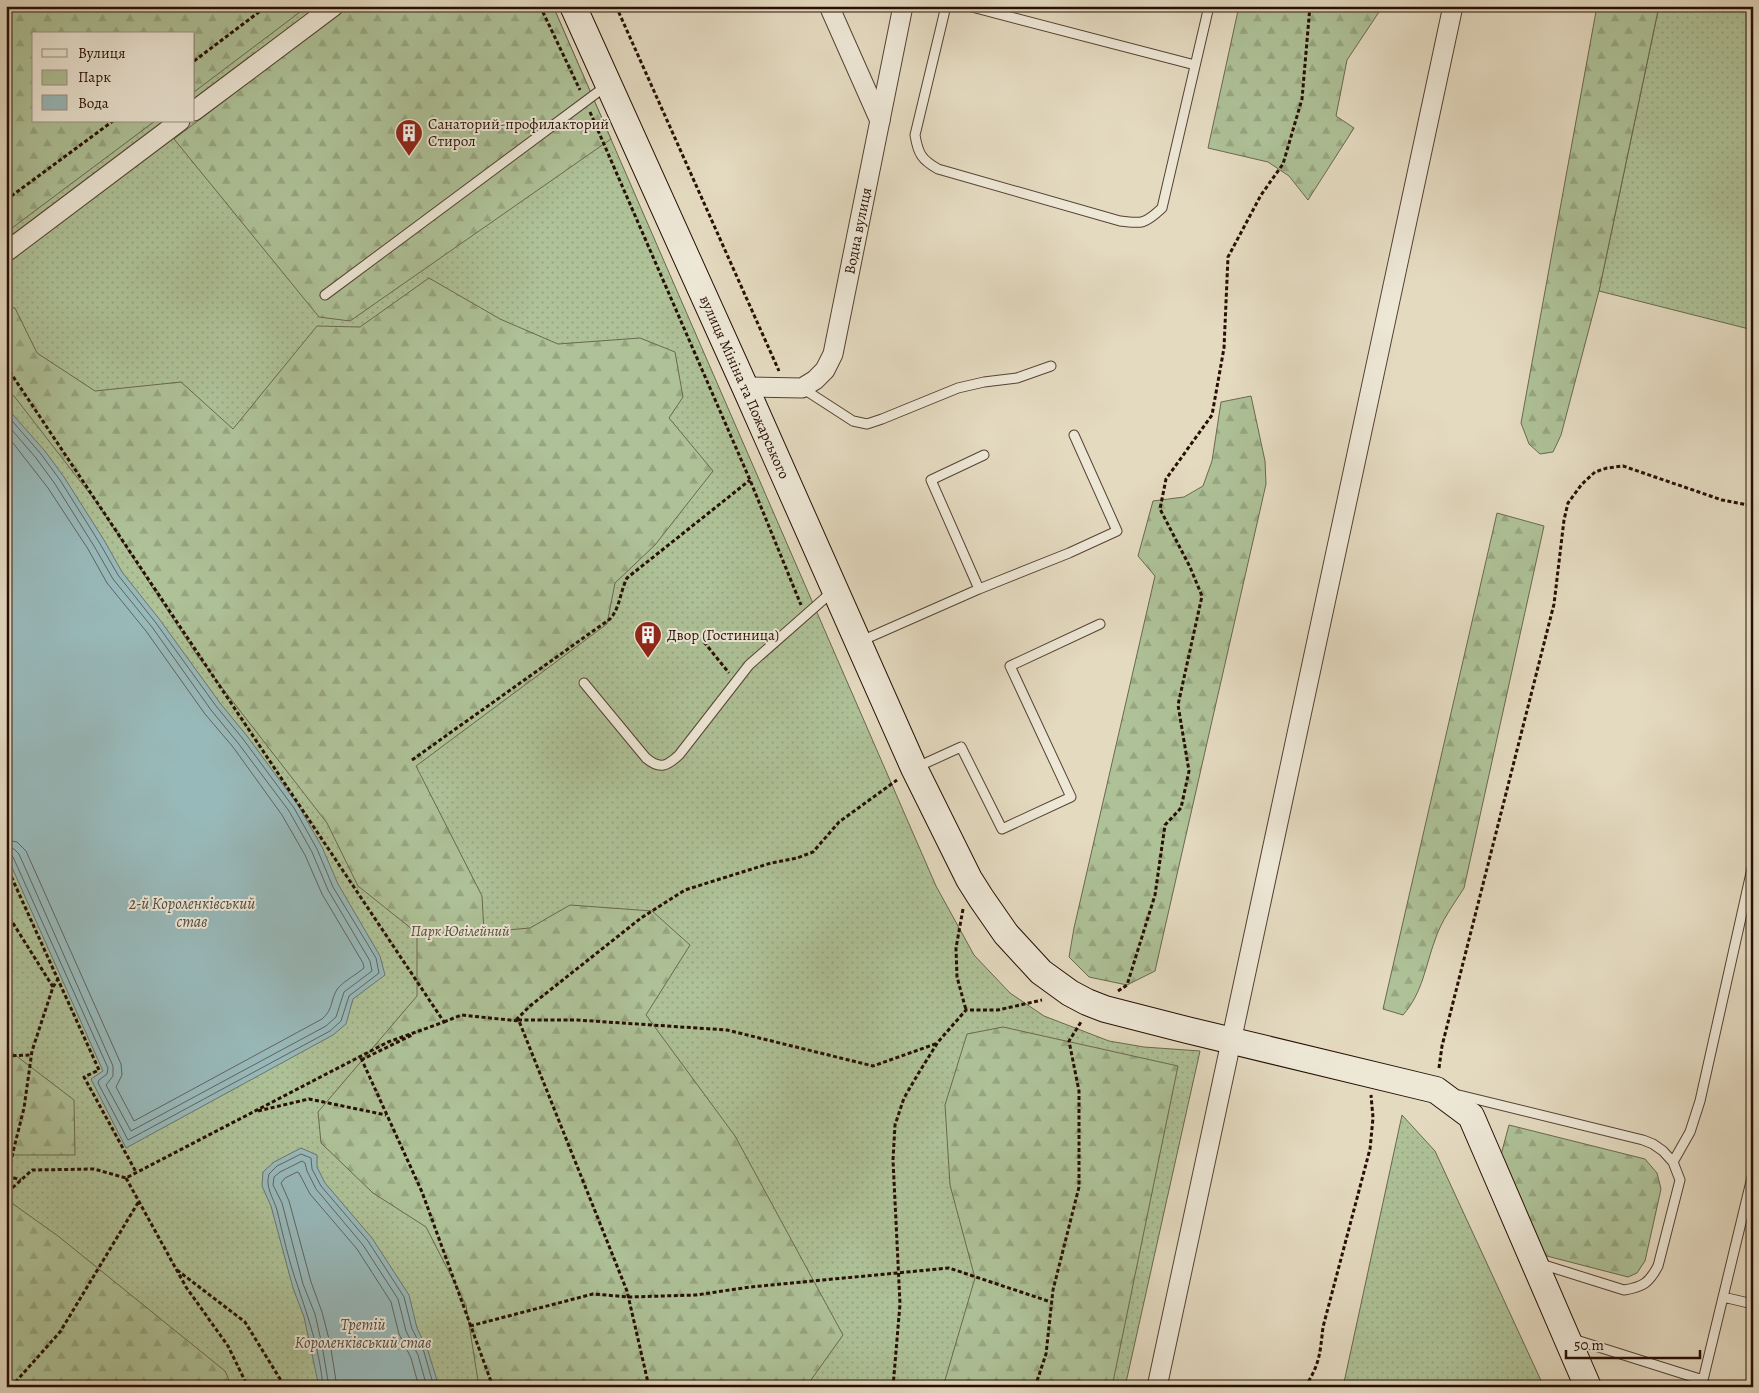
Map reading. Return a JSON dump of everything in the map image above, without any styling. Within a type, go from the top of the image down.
[{"type":"street","points":[[195,110],[334,6]]},
{"type":"street","name":"вулиця Мініна та Пожарського","points":[[573,6],[914,768],[969,879],[993,916],[1024,955],[1041,972],[1070,993],[1097,1006],[1436,1090]]},
{"type":"street","points":[[829,6],[880,121]]},
{"type":"street","name":"Водна вулиця","points":[[794,388],[815,380],[825,370],[833,354],[903,6]]},
{"type":"street","points":[[1157,1387],[1453,6]]},
{"type":"street","points":[[6,252],[179,122]]},
{"type":"street","points":[[745,387],[794,388]]},
{"type":"street","points":[[1436,1090],[1471,1116],[1588,1387]]},
{"type":"lane","points":[[946,6],[915,136],[918,151],[927,163],[938,169],[1120,221],[1137,224],[1150,220],[1162,208],[1209,6]]},
{"type":"lane","points":[[968,6],[1195,65]]},
{"type":"lane","points":[[325,295],[608,84]]},
{"type":"lane","points":[[794,388],[853,421],[867,424],[882,420],[958,388],[984,382],[1017,378],[1052,366]]},
{"type":"lane","points":[[858,642],[1117,531],[1074,436]]},
{"type":"lane","points":[[979,589],[931,480],[984,455]]},
{"type":"lane","points":[[584,683],[646,758],[653,764],[660,766],[670,763],[679,755],[735,680],[765,649],[835,589]]},
{"type":"lane","points":[[914,768],[961,747],[1002,829],[1071,797],[1010,666],[1100,624]]},
{"type":"lane","points":[[1673,1162],[1690,1132],[1700,1101],[1753,864]]},
{"type":"lane","points":[[1436,1090],[1643,1140],[1653,1144],[1673,1162],[1680,1180],[1658,1266],[1646,1283],[1637,1288],[1624,1290],[1536,1263]]},
{"type":"lane","points":[[1566,1337],[1703,1380],[1753,1173]]},
{"type":"lane","points":[[1722,1297],[1753,1304]]},
{"type":"path","points":[[195,60],[267,6]]},
{"type":"path","points":[[540,6],[585,101],[750,480],[805,614]]},
{"type":"path","points":[[616,6],[794,388]]},
{"type":"path","points":[[1035,1387],[1046,1354],[1053,1290],[1079,1186],[1079,1091],[1069,1041],[1086,1014],[1127,985],[1155,895],[1165,825],[1181,808],[1189,771],[1178,705],[1202,596],[1190,567],[1160,509],[1166,479],[1212,415],[1224,348],[1228,256],[1262,195],[1283,164],[1302,100],[1310,6]]},
{"type":"path","points":[[6,200],[111,122]]},
{"type":"path","points":[[6,366],[444,1022]]},
{"type":"path","points":[[1436,1090],[1442,1046],[1554,604],[1564,520],[1568,503],[1594,472],[1623,466],[1722,500],[1753,506]]},
{"type":"path","points":[[412,760],[610,619],[616,613],[627,578],[750,480]]},
{"type":"path","points":[[704,642],[735,680]]},
{"type":"path","points":[[516,1020],[530,1006],[640,918],[686,890],[771,863],[797,858],[814,852],[839,822],[914,768]]},
{"type":"path","points":[[6,865],[100,1070],[84,1077],[136,1172]]},
{"type":"path","points":[[966,1010],[957,977],[956,948],[969,879]]},
{"type":"path","points":[[6,912],[53,987]]},
{"type":"path","points":[[21,1180],[6,1176],[24,1108],[32,1055],[53,987],[58,979]]},
{"type":"path","points":[[893,1387],[900,1304],[893,1160],[895,1125],[904,1098],[938,1042],[966,1010],[998,1010],[1070,993]]},
{"type":"path","points":[[126,1178],[361,1058],[388,1042],[461,1015],[516,1020],[577,1020],[727,1030],[873,1066],[938,1042]]},
{"type":"path","points":[[516,1020],[519,1020],[629,1297],[649,1387]]},
{"type":"path","points":[[6,1056],[32,1055]]},
{"type":"path","points":[[361,1058],[422,1192],[493,1387]]},
{"type":"path","points":[[1305,1387],[1320,1357],[1324,1327],[1370,1149],[1373,1118],[1370,1074]]},
{"type":"path","points":[[252,1112],[309,1099],[387,1115]]},
{"type":"path","points":[[6,1200],[9,1191],[32,1170],[94,1169],[126,1178],[186,1287],[228,1346],[248,1387]]},
{"type":"path","points":[[11,1387],[60,1332],[139,1201]]},
{"type":"path","points":[[470,1326],[593,1294],[629,1297],[696,1295],[750,1287],[949,1268],[1052,1302]]},
{"type":"path","points":[[176,1269],[245,1322],[285,1387]]},
{"type":"green space","name":"Парк Ювілейний","points":[[6,6],[553,6],[936,886],[974,955],[1010,993],[1044,1016],[1109,1041],[1144,1047],[1200,1051],[1125,1387],[6,1387]]},
{"type":"green space","points":[[6,6],[308,6],[195,91],[195,32],[32,32],[32,122],[154,122],[12,228],[6,227]]},
{"type":"green space","points":[[349,6],[553,6],[611,139],[350,321],[319,317],[174,139]]},
{"type":"green space","points":[[1239,6],[1383,6],[1347,60],[1336,116],[1354,128],[1308,200],[1289,176],[1268,162],[1208,148]]},
{"type":"green space","points":[[1597,6],[1659,6],[1599,291],[1561,435],[1553,452],[1540,454],[1529,444],[1521,423]]},
{"type":"green space","points":[[1659,6],[1753,6],[1753,330],[1599,291]]},
{"type":"green space","points":[[429,278],[500,319],[558,344],[640,338],[675,352],[683,397],[669,418],[713,471],[655,545],[615,583],[607,624],[416,766],[482,896],[484,932],[530,928],[570,905],[652,911],[690,945],[646,1015],[735,1136],[843,1335],[806,1387],[479,1387],[466,1305],[426,1227],[373,1193],[321,1143],[318,1112],[417,996],[417,933],[358,886],[327,823],[196,654],[97,503],[14,396],[6,390],[6,307],[15,308],[37,353],[95,391],[181,382],[233,429],[317,326],[360,327]]},
{"type":"green space","points":[[1251,396],[1265,461],[1266,484],[1155,971],[1127,985],[1089,977],[1069,957],[1074,928],[1155,576],[1138,556],[1153,501],[1184,497],[1203,486],[1212,461],[1221,402]]},
{"type":"green space","points":[[1497,513],[1544,526],[1464,888],[1441,926],[1423,979],[1410,1006],[1403,1015],[1383,1009]]},
{"type":"green space","points":[[1003,1027],[1178,1066],[1112,1387],[943,1387],[975,1278],[950,1185],[945,1105],[967,1034]]},
{"type":"green space","points":[[6,1048],[74,1100],[75,1155],[10,1155],[6,1164]]},
{"type":"green space","points":[[1402,1115],[1435,1151],[1544,1387],[1343,1387]]},
{"type":"green space","points":[[1509,1125],[1645,1159],[1657,1173],[1661,1189],[1645,1261],[1637,1273],[1628,1277],[1539,1254],[1498,1166]]},
{"type":"green space","points":[[6,1199],[58,1236],[225,1371],[232,1387],[6,1387]]},
{"type":"water","name":"2-й Короленківський став","points":[[6,407],[45,451],[64,477],[122,572],[298,805],[322,847],[338,884],[380,956],[385,975],[353,999],[346,1024],[333,1035],[126,1148],[91,1079],[103,1071],[6,854]]},
{"type":"water","name":"Третій Короленківський став","points":[[301,1148],[317,1155],[317,1167],[325,1183],[372,1238],[409,1295],[417,1328],[428,1351],[439,1387],[319,1387],[304,1317],[293,1288],[271,1206],[262,1186],[263,1172],[274,1162]]},
{"type":"place","name":"Санаторий-профилакторий Стирол","points":[[409,157]]},
{"type":"place","name":"Двор (Гостиница)","points":[[648,659]]}]
